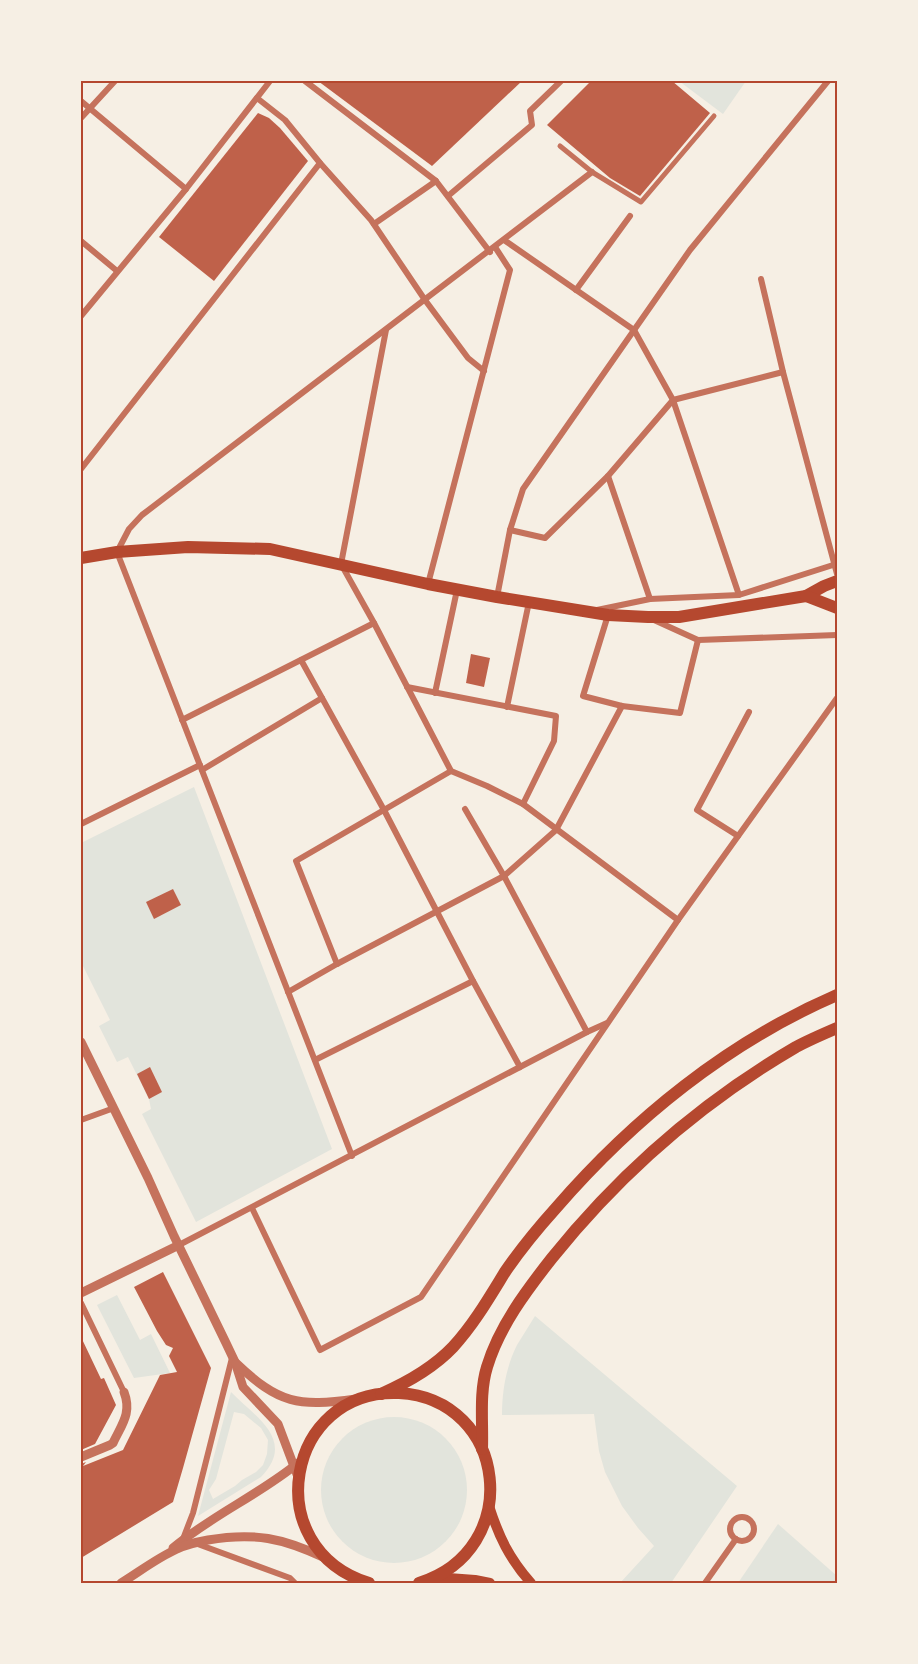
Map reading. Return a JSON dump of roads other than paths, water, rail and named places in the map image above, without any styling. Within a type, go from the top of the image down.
[{"type":"main road","points":[[81,558],[117,552],[188,547],[270,549],[457,590],[608,615],[678,617],[740,600],[806,596],[837,608]]},
{"type":"main road","points":[[806,596],[837,581]]},
{"type":"main road","points":[[381,1394],[414,1376],[452,1347],[472,1324],[511,1264],[546,1219],[624,1137],[672,1096],[740,1046],[809,1007],[837,995]]},
{"type":"main road","points":[[482,1449],[483,1384],[494,1346],[528,1289],[575,1229],[637,1164],[690,1119],[738,1084],[797,1046],[837,1028]]},
{"type":"main road","points":[[369,1583],[346,1578],[313,1543],[304,1524],[297,1497],[296,1471],[313,1438],[330,1418],[346,1406],[364,1398],[398,1393],[416,1396],[441,1405],[462,1421],[482,1449],[488,1465],[490,1482],[489,1506],[474,1544],[453,1566],[432,1579],[418,1583]]},
{"type":"main road","points":[[489,1506],[505,1548],[531,1583]]},
{"type":"main road","points":[[432,1579],[475,1580],[490,1583]]},
{"type":"street","points":[[81,118],[115,81]]},
{"type":"street","points":[[81,316],[186,189],[270,81]]},
{"type":"street","points":[[305,81],[436,181],[510,270],[428,584]]},
{"type":"street","points":[[448,196],[532,125],[530,111],[561,81]]},
{"type":"street","points":[[497,597],[510,530],[523,489],[690,250],[828,81]]},
{"type":"street","points":[[257,98],[285,120],[374,224],[425,300],[468,358],[484,371]]},
{"type":"street","points":[[81,101],[186,189]]},
{"type":"street","points":[[560,146],[592,172],[641,202],[714,116]]},
{"type":"street","points":[[81,469],[320,163]]},
{"type":"street","points":[[352,1156],[117,552],[129,529],[142,515],[592,172]]},
{"type":"street","points":[[374,224],[436,181]]},
{"type":"street","points":[[576,290],[630,216]]},
{"type":"street","points":[[504,240],[634,330],[673,400],[740,600]]},
{"type":"street","points":[[81,241],[117,271]]},
{"type":"street","points":[[761,279],[783,372],[837,574]]},
{"type":"street","points":[[386,330],[341,564],[451,771],[523,804],[678,920]]},
{"type":"street","points":[[510,530],[544,538],[608,476],[673,400],[783,372]]},
{"type":"street","points":[[608,476],[650,599]]},
{"type":"street","points":[[590,612],[650,599],[740,600],[833,565]]},
{"type":"street","points":[[435,693],[457,590]]},
{"type":"street","points":[[507,707],[529,602]]},
{"type":"street","points":[[608,615],[583,696],[622,706],[680,713],[698,640]]},
{"type":"street","points":[[648,617],[698,640],[837,635]]},
{"type":"street","points":[[182,720],[374,623]]},
{"type":"street","points":[[301,660],[384,810],[520,1067]]},
{"type":"street","points":[[407,687],[556,716],[554,741],[523,804]]},
{"type":"street","points":[[81,824],[201,767],[322,698]]},
{"type":"street","points":[[252,1208],[320,1350],[421,1297],[678,920],[837,698]]},
{"type":"street","points":[[288,992],[504,876],[556,830],[622,706]]},
{"type":"street","points":[[738,836],[698,810],[749,712]]},
{"type":"street","points":[[337,964],[296,861],[451,771]]},
{"type":"street","points":[[465,809],[588,1032]]},
{"type":"street","points":[[315,1060],[473,981]]},
{"type":"street","points":[[81,1293],[252,1208],[608,1023]]},
{"type":"street","points":[[81,1042],[234,1360],[243,1387],[278,1424],[296,1471],[281,1476],[182,1540],[162,1557]]},
{"type":"street","points":[[81,1120],[114,1108]]},
{"type":"street","points":[[81,1303],[128,1404],[128,1410],[113,1443],[81,1457]]},
{"type":"street","points":[[234,1360],[250,1376],[270,1390],[294,1401],[328,1403],[364,1398]]},
{"type":"street","points":[[182,1540],[193,1513],[234,1360]]},
{"type":"street","points":[[737,1517],[749,1518],[754,1524],[754,1533],[745,1541],[736,1539],[730,1530],[732,1522],[737,1517]]},
{"type":"street","points":[[121,1583],[177,1549],[194,1543],[238,1536],[259,1536],[297,1546],[326,1558]]},
{"type":"street","points":[[705,1583],[736,1539]]},
{"type":"street","points":[[194,1543],[290,1578],[295,1583]]}]
